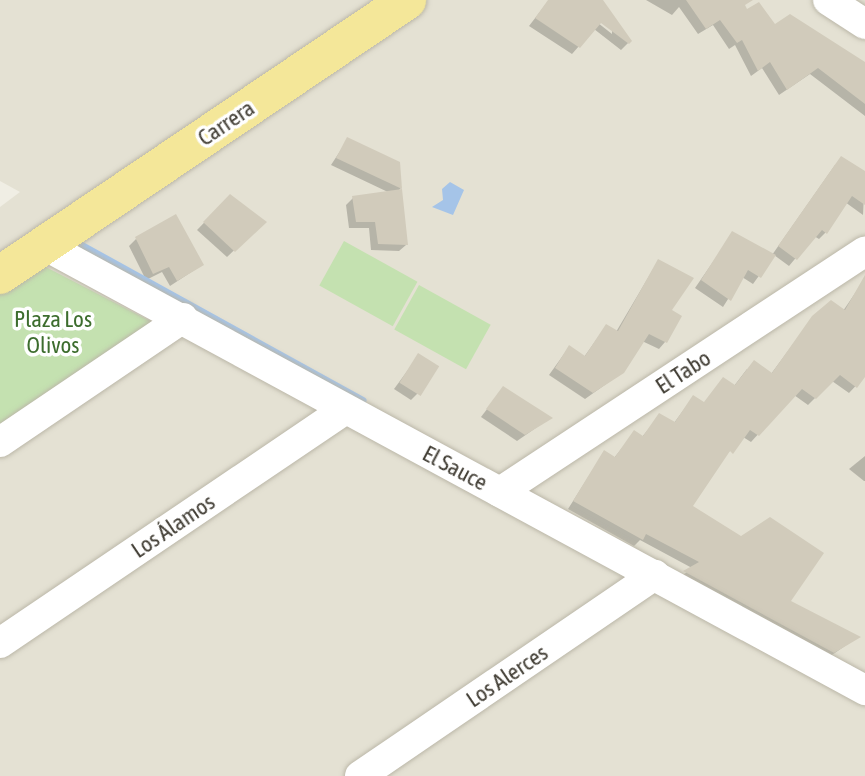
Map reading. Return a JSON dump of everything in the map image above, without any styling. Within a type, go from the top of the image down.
[{"type":"main road","name":"Carrera","points":[[0,275],[407,0]]},
{"type":"street","points":[[828,0],[865,24]]},
{"type":"street","name":"El Sauce","points":[[44,245],[865,690]]},
{"type":"street","name":"El Tabo","points":[[500,492],[865,251]]},
{"type":"street","points":[[0,442],[183,318]]},
{"type":"street","name":"Los Álamos","points":[[0,643],[345,408]]},
{"type":"street","name":"Los Alerces","points":[[360,776],[655,575]]},
{"type":"shaded area","points":[[0,0],[865,0],[865,776],[0,776],[0,207],[20,192],[0,181]]},
{"type":"green space","points":[[344,241],[417,282],[393,326],[319,286]]},
{"type":"green space","name":"Plaza Los Olivos","points":[[38,263],[160,326],[0,433],[0,289]]},
{"type":"green space","points":[[419,285],[491,325],[466,369],[394,330]]},
{"type":"water","points":[[450,182],[464,190],[453,215],[432,207],[443,200],[442,189]]},
{"type":"building","points":[[548,0],[603,0],[632,41],[629,44],[601,23],[580,48],[535,18]]},
{"type":"building","points":[[686,0],[753,0],[745,5],[747,9],[759,2],[775,24],[790,14],[865,62],[865,104],[818,68],[787,90],[770,62],[758,71],[742,40],[737,43],[720,20],[706,29]]},
{"type":"building","points":[[347,137],[400,162],[402,189],[336,158]]},
{"type":"building","points":[[841,156],[865,171],[865,205],[852,196],[827,234],[822,230],[797,260],[778,246]]},
{"type":"building","points":[[402,189],[408,245],[378,244],[375,222],[356,222],[352,196]]},
{"type":"building","points":[[230,194],[267,222],[235,252],[203,222]]},
{"type":"building","points":[[176,214],[204,265],[177,281],[169,267],[153,274],[135,237]]},
{"type":"building","points":[[732,231],[776,255],[761,278],[748,270],[731,301],[701,280]]},
{"type":"building","points":[[658,259],[694,278],[672,310],[682,316],[667,343],[649,334],[624,373],[593,393],[555,368],[569,345],[585,356],[606,324],[618,331]]},
{"type":"building","points":[[865,275],[865,377],[857,388],[840,375],[816,399],[802,389],[759,436],[750,430],[733,454],[730,451],[693,506],[741,536],[770,517],[824,553],[791,601],[861,637],[834,653],[683,571],[699,562],[646,534],[643,540],[573,501],[604,450],[615,457],[634,430],[643,436],[659,413],[675,422],[693,395],[704,402],[723,377],[735,385],[754,360],[772,373],[812,316],[831,300],[845,310]]},
{"type":"building","points":[[418,353],[439,366],[421,396],[399,383]]},
{"type":"building","points":[[503,386],[553,418],[525,435],[486,409]]},
{"type":"waterway","points":[[78,243],[362,400]]}]
